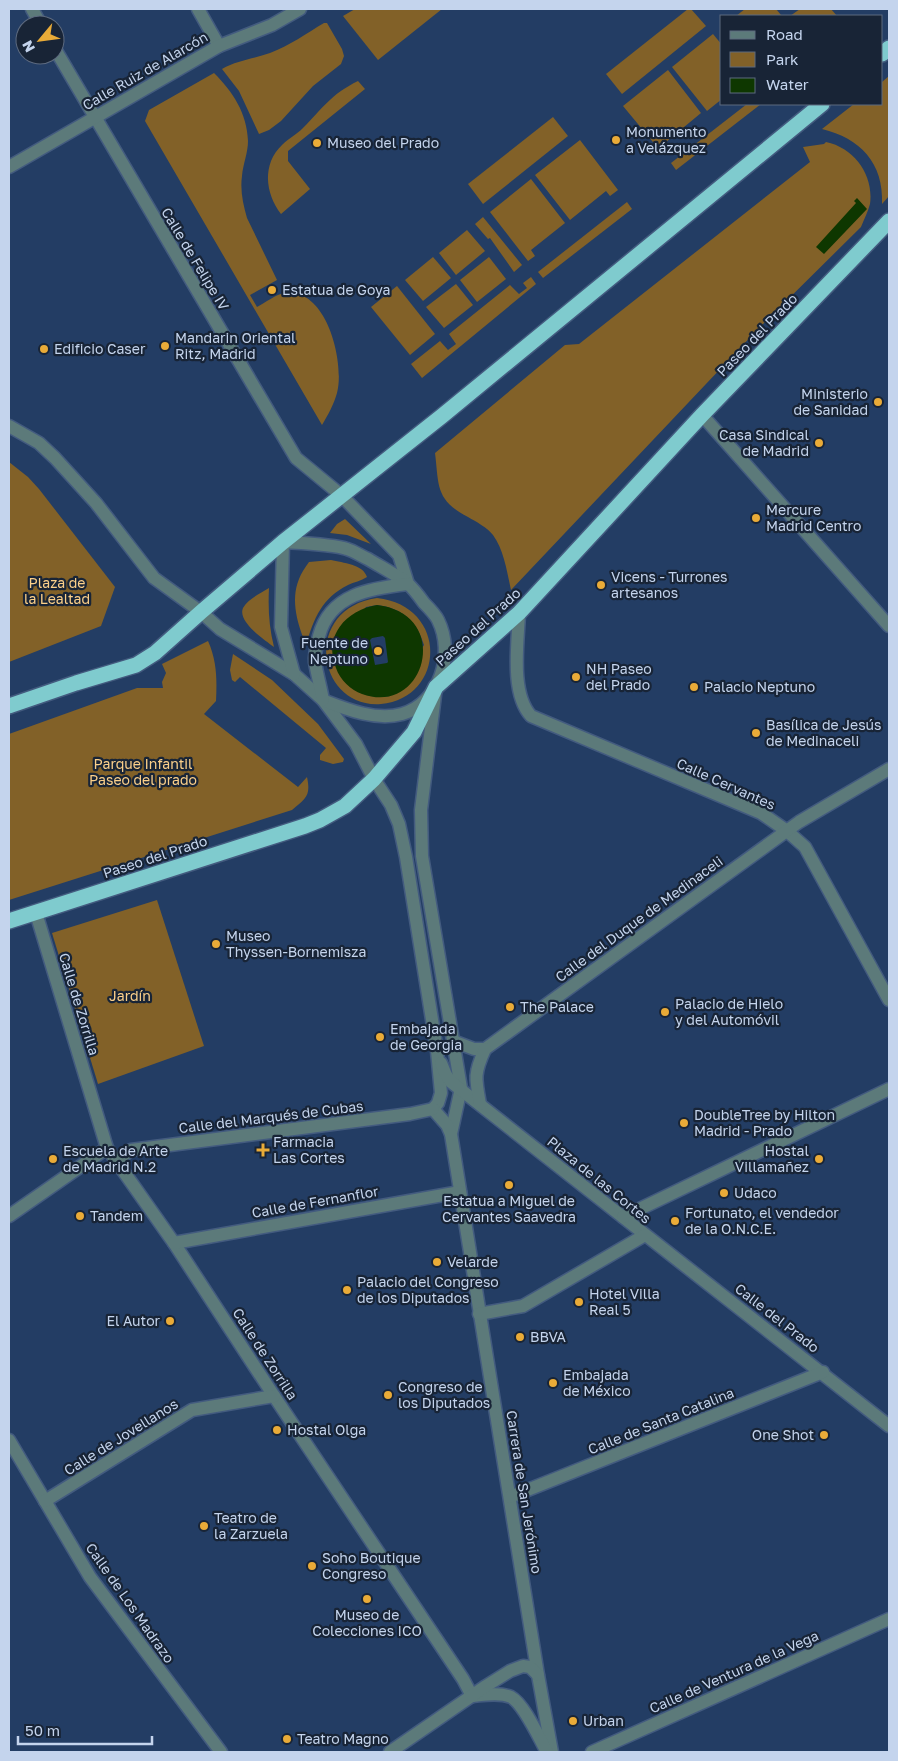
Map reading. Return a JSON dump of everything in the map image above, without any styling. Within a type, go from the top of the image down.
[{"type":"highway","points":[[9,706],[76,683],[136,666],[155,654],[283,542],[442,416],[821,105]]},
{"type":"highway","name":"Paseo del Prado","points":[[9,921],[305,826],[345,806],[374,779],[414,732],[436,687],[519,613],[702,415],[889,221]]},
{"type":"street","points":[[198,9],[219,46]]},
{"type":"street","name":"Calle Ruiz de Alarcón","points":[[9,168],[219,46],[272,25],[300,9]]},
{"type":"street","name":"Calle de Felipe IV","points":[[64,65],[296,458],[341,496],[399,555],[408,584]]},
{"type":"street","points":[[702,415],[889,626]]},
{"type":"street","points":[[9,426],[39,443],[55,458],[96,503],[154,578],[201,612],[220,629],[294,674],[322,700],[342,708],[373,716],[402,714],[415,708],[436,687],[443,672],[446,654],[444,637],[439,621],[433,612],[408,584],[347,548],[283,542],[281,627],[294,674]]},
{"type":"street","points":[[322,700],[315,662],[321,630],[328,615],[354,595],[408,584]]},
{"type":"street","name":"Calle Cervantes","points":[[519,613],[518,680],[520,698],[525,710],[531,716],[761,813],[786,831],[805,847],[889,1000]]},
{"type":"street","points":[[436,687],[425,768],[422,810],[422,856],[461,1088],[451,1134]]},
{"type":"street","name":"Plaza de las Cortes","points":[[322,700],[356,744],[374,779],[391,805],[399,824],[437,1051],[441,1093],[433,1109]]},
{"type":"street","name":"Calle del Duque de Medinaceli","points":[[485,1049],[809,815],[889,769]]},
{"type":"street","name":"Calle de Zorrilla","points":[[36,913],[106,1148],[174,1243],[463,1679],[472,1696]]},
{"type":"street","points":[[453,1041],[465,1047],[485,1049]]},
{"type":"street","points":[[480,1104],[476,1085],[476,1071],[485,1049]]},
{"type":"street","name":"Plaza de las Cortes","points":[[437,1051],[446,1075],[451,1082],[645,1235],[523,1306],[479,1314]]},
{"type":"street","points":[[623,1217],[889,1089]]},
{"type":"street","points":[[433,1109],[447,1124],[451,1134],[479,1314]]},
{"type":"street","name":"Calle del Marqués de Cubas","points":[[116,1161],[131,1150],[410,1114],[433,1109]]},
{"type":"street","points":[[9,1216],[106,1148]]},
{"type":"street","name":"Calle de Fernanflor","points":[[174,1243],[460,1192]]},
{"type":"street","name":"Calle del Prado","points":[[645,1235],[823,1372],[889,1426]]},
{"type":"street","name":"Carrera de San Jerónimo","points":[[479,1314],[552,1752]]},
{"type":"street","name":"Calle de Santa Catalina","points":[[510,1497],[823,1372]]},
{"type":"street","name":"Calle de Jovellanos","points":[[46,1501],[192,1410],[274,1396]]},
{"type":"street","name":"Calle de Los Madrazo","points":[[9,1440],[90,1577],[221,1752]]},
{"type":"street","name":"Calle de Ventura de la Vega","points":[[592,1752],[889,1620]]},
{"type":"street","points":[[390,1752],[510,1671],[523,1666],[530,1667],[538,1675]]},
{"type":"street","points":[[472,1696],[502,1695],[511,1698],[521,1706],[547,1752]]},
{"type":"green space","points":[[355,9],[442,9],[378,60],[343,16]]},
{"type":"green space","points":[[688,9],[691,9],[706,26],[622,94],[606,74]]},
{"type":"green space","points":[[745,9],[776,9],[781,15],[737,15]]},
{"type":"green space","points":[[800,9],[831,9],[836,15],[791,15]]},
{"type":"green space","points":[[327,23],[342,49],[344,56],[341,64],[313,86],[281,121],[269,130],[259,134],[239,91],[222,69],[277,50]]},
{"type":"green space","points":[[713,34],[720,43],[720,101],[707,111],[672,67]]},
{"type":"green space","points":[[668,70],[701,113],[666,142],[670,147],[662,153],[623,106]]},
{"type":"green space","points":[[214,73],[233,95],[245,121],[248,141],[241,181],[243,202],[247,218],[277,280],[250,295],[257,307],[285,293],[300,294],[312,302],[322,314],[330,329],[338,364],[339,380],[337,393],[331,409],[322,425],[145,121],[149,110]]},
{"type":"green space","points":[[889,76],[889,196],[882,204],[882,189],[879,176],[867,155],[848,139],[822,129],[853,105],[883,105],[883,81]]},
{"type":"green space","points":[[358,81],[365,89],[288,151],[288,161],[310,189],[281,214],[269,188],[268,179],[271,161],[285,143],[303,128],[334,96]]},
{"type":"green space","points":[[746,105],[760,105],[676,170],[671,163]]},
{"type":"green space","points":[[553,117],[568,136],[483,204],[468,184]]},
{"type":"green space","points":[[580,140],[618,190],[610,196],[606,191],[570,220],[535,175]]},
{"type":"green space","points":[[826,142],[846,150],[854,157],[869,183],[870,204],[861,227],[759,328],[511,590],[502,554],[493,535],[481,525],[457,511],[444,498],[438,483],[435,453],[565,345],[579,344],[810,162],[803,147],[824,144]]},
{"type":"green space","points":[[531,179],[565,223],[531,250],[535,256],[528,261],[490,212]]},
{"type":"green space","points":[[627,202],[632,209],[543,278],[538,272]]},
{"type":"green space","points":[[483,217],[522,265],[514,272],[490,238],[488,239],[475,224]]},
{"type":"green space","points":[[467,230],[485,251],[456,275],[439,253]]},
{"type":"green space","points":[[433,257],[451,278],[423,301],[405,280]]},
{"type":"green space","points":[[489,257],[506,279],[477,302],[460,280]]},
{"type":"green space","points":[[531,277],[536,284],[422,378],[411,364],[440,341],[448,350],[456,344],[449,334],[510,285],[519,294],[527,288],[523,283]]},
{"type":"green space","points":[[456,284],[473,305],[444,328],[426,307]]},
{"type":"green space","points":[[397,286],[435,334],[410,355],[371,307]]},
{"type":"green space","name":"Plaza de la Lealtad","points":[[9,462],[28,477],[39,489],[115,587],[101,626],[9,662]]},
{"type":"green space","points":[[345,519],[371,544],[347,535],[330,533],[337,524]]},
{"type":"green space","points":[[331,560],[357,567],[367,577],[339,590],[325,603],[312,626],[306,645],[296,613],[296,587],[309,562]]},
{"type":"green space","points":[[269,588],[269,618],[274,647],[248,625],[242,613],[243,608],[248,602]]},
{"type":"green space","points":[[377,598],[401,605],[417,617],[427,633],[430,652],[427,670],[418,686],[402,698],[381,704],[359,701],[343,691],[332,676],[326,657],[328,638],[337,620],[353,606]],"holes":[[[377,605],[394,609],[407,617],[417,629],[424,645],[390,696],[370,696],[361,693],[347,683],[341,676],[333,658],[366,607]]]},
{"type":"green space","name":"Parque Infantil Paseo del prado","points":[[208,641],[216,671],[216,701],[204,714],[298,787],[307,777],[308,793],[304,799],[292,810],[9,900],[9,734],[137,688],[163,688],[162,682],[166,673],[162,664]]},
{"type":"green space","points":[[233,654],[272,680],[318,724],[344,759],[343,762],[333,764],[320,760],[320,755],[326,748],[240,677],[235,682],[232,680],[230,670]]},
{"type":"green space","name":"Jardín","points":[[157,900],[204,1046],[98,1084],[52,933]]},
{"type":"water","points":[[857,198],[867,209],[824,254],[816,247],[856,203],[854,201]]},
{"type":"water","points":[[377,605],[401,612],[416,626],[423,643],[422,662],[415,678],[402,691],[384,697],[362,694],[350,687],[338,672],[333,656],[335,635],[340,626],[356,612]],"holes":[[[383,636],[385,638],[388,662],[375,665],[370,640]]]},
{"type":"place","name":"Monumento a Velázquez","points":[[616,140]]},
{"type":"place","name":"Museo del Prado","points":[[317,143]]},
{"type":"place","name":"Estatua de Goya","points":[[272,290]]},
{"type":"place","name":"Mandarin Oriental Ritz, Madrid","points":[[165,346]]},
{"type":"place","name":"Edificio Caser","points":[[44,349]]},
{"type":"place","name":"Ministerio de Sanidad","points":[[878,402]]},
{"type":"place","name":"Casa Sindical de Madrid","points":[[819,443]]},
{"type":"place","name":"Mercure Madrid Centro","points":[[756,518]]},
{"type":"place","name":"Vicens - Turrones artesanos","points":[[601,585]]},
{"type":"place","name":"Fuente de Neptuno","points":[[378,651]]},
{"type":"place","name":"NH Paseo del Prado","points":[[576,677]]},
{"type":"place","name":"Palacio Neptuno","points":[[694,687]]},
{"type":"place","name":"Basílica de Jesús de Medinaceli","points":[[756,733]]},
{"type":"place","name":"Museo Thyssen-Bornemisza","points":[[216,944]]},
{"type":"place","name":"The Palace","points":[[510,1007]]},
{"type":"place","name":"Palacio de Hielo y del Automóvil","points":[[665,1012]]},
{"type":"place","name":"Embajada de Georgia","points":[[380,1037]]},
{"type":"place","name":"DoubleTree by Hilton Madrid - Prado","points":[[684,1123]]},
{"type":"place","name":"Farmacia Las Cortes","points":[[263,1150]]},
{"type":"place","name":"Escuela de Arte de Madrid N.2","points":[[53,1159]]},
{"type":"place","name":"Hostal Villamañez","points":[[819,1159]]},
{"type":"place","name":"Estatua a Miguel de Cervantes Saavedra","points":[[509,1185]]},
{"type":"place","name":"Udaco","points":[[724,1193]]},
{"type":"place","name":"Tandem","points":[[80,1216]]},
{"type":"place","name":"Fortunato, el vendedor de la O.N.C.E.","points":[[675,1221]]},
{"type":"place","name":"Velarde","points":[[437,1262]]},
{"type":"place","name":"Palacio del Congreso de los Diputados","points":[[347,1290]]},
{"type":"place","name":"Hotel Villa Real 5","points":[[579,1302]]},
{"type":"place","name":"El Autor","points":[[170,1321]]},
{"type":"place","name":"BBVA","points":[[520,1337]]},
{"type":"place","name":"Embajada de México","points":[[553,1383]]},
{"type":"place","name":"Congreso de los Diputados","points":[[388,1395]]},
{"type":"place","name":"Hostal Olga","points":[[277,1430]]},
{"type":"place","name":"One Shot","points":[[824,1435]]},
{"type":"place","name":"Teatro de la Zarzuela","points":[[204,1526]]},
{"type":"place","name":"Soho Boutique Congreso","points":[[312,1566]]},
{"type":"place","name":"Museo de Colecciones ICO","points":[[367,1599]]},
{"type":"place","name":"Urban","points":[[573,1721]]},
{"type":"place","name":"Teatro Magno","points":[[287,1739]]}]
